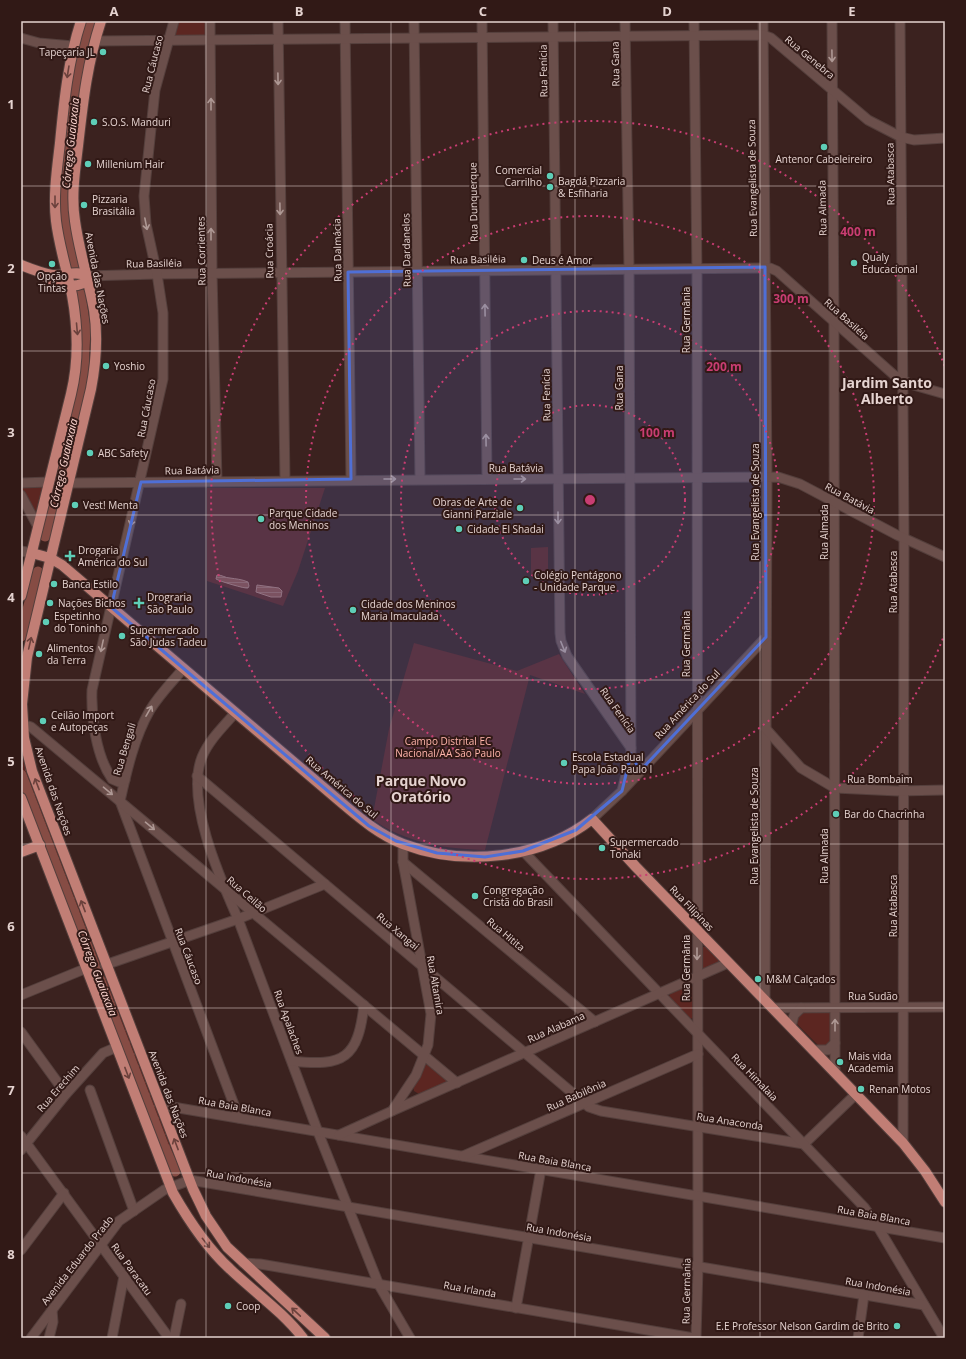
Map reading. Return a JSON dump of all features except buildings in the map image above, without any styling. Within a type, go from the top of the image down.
[{"type":"main road","name":"Avenida das Nações","points":[[81,21],[73,46],[66,84],[54,199],[58,234],[95,322],[95,367],[25,670],[22,724],[26,748],[32,771],[106,965],[190,1180],[206,1216],[221,1239],[243,1263],[325,1338]]},
{"type":"main road","name":"Avenida das Nações","points":[[21,596],[73,386],[76,367],[76,230],[73,201],[85,82],[101,21]]},
{"type":"main road","points":[[21,265],[40,273],[76,279]]},
{"type":"main road","points":[[35,538],[44,545],[54,544]]},
{"type":"main road","name":"Rua América do Sul","points":[[32,553],[50,558],[62,565],[369,826],[403,844],[437,853],[469,857],[485,857],[523,851],[561,838],[583,826],[592,819]]},
{"type":"main road","points":[[21,798],[171,1187],[184,1213],[222,1261],[289,1321],[303,1338]]},
{"type":"main road","name":"Rua Filipinas","points":[[592,819],[601,831],[765,1001]]},
{"type":"main road","points":[[583,826],[601,831]]},
{"type":"main road","points":[[21,852],[40,845]]},
{"type":"main road","points":[[765,1001],[903,1143],[925,1171],[945,1202]]},
{"type":"main road","points":[[196,1229],[198,1218],[206,1216]]},
{"type":"street","name":"Rua Cáucaso","points":[[125,780],[119,782],[112,779],[102,760],[95,732],[92,690],[141,482],[163,379],[164,318],[157,274],[144,215],[145,185],[155,90],[174,21]]},
{"type":"street","name":"Rua Corrientes","points":[[210,21],[212,273],[217,481]]},
{"type":"street","name":"Rua Croácia","points":[[278,21],[285,480]]},
{"type":"street","name":"Rua Dalmácia","points":[[345,21],[351,479]]},
{"type":"street","name":"Rua Dardanelos","points":[[414,21],[420,479]]},
{"type":"street","name":"Rua Dunquerque","points":[[482,21],[487,479]]},
{"type":"street","name":"Rua Fenícia","points":[[553,21],[559,623],[561,641],[565,652],[578,674],[631,751]]},
{"type":"street","name":"Rua Gana","points":[[622,790],[631,751],[629,268],[625,21]]},
{"type":"street","name":"Rua Germânia","points":[[694,21],[697,267],[698,977],[696,1126],[698,1266],[695,1338]]},
{"type":"street","name":"Rua Evangelista de Souza","points":[[763,21],[767,477],[765,1001]]},
{"type":"street","name":"Rua Almada","points":[[832,21],[835,502],[835,1072]]},
{"type":"street","name":"Rua Atabasca","points":[[900,21],[904,538],[903,1143]]},
{"type":"street","points":[[95,41],[763,35]]},
{"type":"street","name":"Rua Genebra","points":[[763,35],[771,38],[868,120],[901,137],[914,140],[945,138]]},
{"type":"street","points":[[21,38],[39,43],[73,46]]},
{"type":"street","name":"Rua Basiléia","points":[[76,279],[157,274],[212,273],[765,267],[777,271],[885,368],[903,381],[945,394]]},
{"type":"street","name":"Rua Batávia","points":[[69,482],[778,477],[788,479],[904,538],[945,557]]},
{"type":"street","points":[[21,483],[49,482]]},
{"type":"street","points":[[21,495],[38,527]]},
{"type":"street","points":[[21,551],[32,553]]},
{"type":"street","name":"Rua América do Sul","points":[[592,819],[622,790],[766,637]]},
{"type":"street","name":"Rua Bengali","points":[[120,801],[134,746],[146,717],[155,702],[183,669]]},
{"type":"street","name":"Rua Apalaches","points":[[235,713],[208,746],[202,758],[197,776],[200,812],[225,888],[318,1132],[379,1285],[410,1338]]},
{"type":"street","name":"Rua Ceilão","points":[[22,724],[31,727],[225,888],[252,913],[425,1054],[457,1083]]},
{"type":"street","name":"Rua Bombaim","points":[[766,729],[801,768],[835,788],[846,790],[945,790]]},
{"type":"street","name":"Rua Gana","points":[[631,751],[640,771]]},
{"type":"street","points":[[92,778],[101,770],[102,760]]},
{"type":"street","name":"Rua Xangai","points":[[197,776],[585,1103]]},
{"type":"street","name":"Rua Cáucaso","points":[[120,801],[171,942],[239,1118]]},
{"type":"street","name":"Rua Altamira","points":[[392,1111],[416,1076],[425,1054],[430,1034],[431,1014],[403,862],[403,844]]},
{"type":"street","name":"Rua Himalaia","points":[[523,851],[860,1203],[878,1226],[944,1338]]},
{"type":"street","name":"Rua Hitita","points":[[403,862],[595,1022]]},
{"type":"street","points":[[106,965],[238,919],[325,884]]},
{"type":"street","name":"Rua Alabama","points":[[392,1111],[728,963]]},
{"type":"street","points":[[21,995],[87,968]]},
{"type":"street","points":[[753,989],[761,988],[765,983]]},
{"type":"street","points":[[292,1061],[330,1062],[348,1053],[360,1034],[364,1005]]},
{"type":"street","name":"Rua Sudão","points":[[773,1008],[945,1007]]},
{"type":"street","points":[[791,1027],[794,1015],[802,1008]]},
{"type":"street","points":[[21,1032],[66,1094]]},
{"type":"street","points":[[814,1050],[828,1050],[835,1043]]},
{"type":"street","name":"Rua Erechim","points":[[23,1143],[103,1053],[117,1046]]},
{"type":"street","name":"Rua Babilônia","points":[[463,1156],[698,1054]]},
{"type":"street","points":[[90,1090],[134,1211]]},
{"type":"street","points":[[804,1144],[855,1095]]},
{"type":"street","name":"Rua Anaconda","points":[[585,1103],[601,1111],[804,1144]]},
{"type":"street","name":"Rua Baia Blanca","points":[[161,1105],[945,1238]]},
{"type":"street","points":[[339,1135],[392,1111]]},
{"type":"street","name":"Rua Paracatu","points":[[23,1143],[64,1193],[169,1338]]},
{"type":"street","points":[[516,1308],[541,1169]]},
{"type":"street","name":"Avenida Eduardo Prado","points":[[31,1338],[120,1221],[171,1187],[190,1180]]},
{"type":"street","name":"Rua Indonésia","points":[[190,1180],[924,1305]]},
{"type":"street","points":[[21,1250],[64,1193]]},
{"type":"street","name":"Rua Irlanda","points":[[243,1263],[695,1338]]},
{"type":"street","points":[[112,1338],[124,1276]]},
{"type":"street","points":[[858,1338],[864,1295]]},
{"type":"street","points":[[174,1338],[181,1304]]},
{"type":"street","points":[[50,1338],[53,1322],[52,1310]]},
{"type":"highlighted area","points":[[765,267],[766,637],[640,771],[631,754],[622,791],[576,830],[523,851],[485,857],[437,853],[396,841],[369,826],[111,607],[141,482],[351,479],[348,272]]},
{"type":"green space","points":[[178,21],[206,21],[206,36],[175,37]]},
{"type":"green space","points":[[22,487],[43,487],[36,513],[22,491]]},
{"type":"green space","name":"Parque Cidade dos Meninos","points":[[207,488],[325,488],[298,571],[283,606],[207,581]]},
{"type":"green space","points":[[548,547],[548,575],[531,575],[531,548]]},
{"type":"green space","name":"Campo Distrital EC Nacional/AA São Paulo","points":[[414,643],[517,671],[559,654],[585,694],[530,675],[485,850],[456,848],[426,843],[398,834],[372,819],[389,729]]},
{"type":"green space","points":[[21,751],[33,788],[105,974],[100,976],[28,790],[21,766]]},
{"type":"green space","points":[[703,947],[707,947],[720,961],[701,970]]},
{"type":"green space","points":[[106,977],[179,1168],[177,1169],[167,1148],[101,979]]},
{"type":"green space","points":[[689,985],[694,987],[693,1018],[690,1019],[669,996],[671,993]]},
{"type":"green space","points":[[802,1012],[830,1013],[831,1039],[827,1045],[818,1045],[797,1024],[797,1015]]},
{"type":"green space","points":[[426,1064],[449,1081],[419,1094],[414,1091],[413,1087]]},
{"type":"shaded area","points":[[217,575],[248,582],[249,586],[246,588],[216,579]]},
{"type":"shaded area","points":[[257,585],[279,588],[282,591],[281,597],[271,597],[256,592]]},
{"type":"waterway","name":"Córrego Guaiaxaia","points":[[75,266],[66,222],[65,182],[77,73],[91,21]]},
{"type":"waterway","name":"Córrego Guaiaxaia","points":[[45,536],[83,376],[85,327],[80,294]]},
{"type":"waterway","name":"Córrego Guaiaxaia","points":[[21,636],[38,572]]},
{"type":"waterway","name":"Córrego Guaiaxaia","points":[[21,775],[163,1145],[175,1171]]},
{"type":"place","name":"Tapeçaria JL","points":[[103,52]]},
{"type":"place","name":"S.O.S. Manduri","points":[[94,122]]},
{"type":"place","name":"Antenor Cabeleireiro","points":[[824,147]]},
{"type":"place","name":"Millenium Hair","points":[[88,164]]},
{"type":"place","name":"Comercial Carrilho","points":[[550,176]]},
{"type":"place","name":"Bagdá Pizzaria & Esfiharia","points":[[550,187]]},
{"type":"place","name":"Pizzaria Brasitália","points":[[84,205]]},
{"type":"place","name":"Deus é Amor","points":[[524,260]]},
{"type":"place","name":"Qualy Educacional","points":[[854,263]]},
{"type":"place","name":"Opção Tintas","points":[[52,264]]},
{"type":"place","name":"Yoshio","points":[[106,366]]},
{"type":"place","name":"ABC Safety","points":[[90,453]]},
{"type":"place","name":"Vest! Menta","points":[[75,505]]},
{"type":"place","name":"Obras de Arte de Gianni Parziale","points":[[520,508]]},
{"type":"place","name":"Parque Cidade dos Meninos","points":[[261,519]]},
{"type":"place","name":"Cidade El Shadai","points":[[459,529]]},
{"type":"place","name":"Drogaria América do Sul","points":[[70,556]]},
{"type":"place","name":"Colégio Pentágono - Unidade Parque","points":[[526,581]]},
{"type":"place","name":"Banca Estilo","points":[[54,584]]},
{"type":"place","name":"Nações Bichos","points":[[50,603]]},
{"type":"place","name":"Drograria São Paulo","points":[[139,603]]},
{"type":"place","name":"Cidade dos Meninos Maria Imaculada","points":[[353,610]]},
{"type":"place","name":"Espetinho do Toninho","points":[[46,622]]},
{"type":"place","name":"Supermercado São Judas Tadeu","points":[[122,636]]},
{"type":"place","name":"Alimentos da Terra","points":[[39,654]]},
{"type":"place","name":"Ceilão Import e Autopeças","points":[[43,721]]},
{"type":"place","name":"Escola Estadual Papa João Paulo I","points":[[564,763]]},
{"type":"place","name":"Bar do Chacrinha","points":[[836,814]]},
{"type":"place","name":"Supermercado Tonaki","points":[[602,848]]},
{"type":"place","name":"Congregação Cristã do Brasil","points":[[475,896]]},
{"type":"place","name":"M&M Calçados","points":[[758,979]]},
{"type":"place","name":"Mais vida Academia","points":[[840,1062]]},
{"type":"place","name":"Renan Motos","points":[[861,1089]]},
{"type":"place","name":"Coop","points":[[228,1306]]},
{"type":"place","name":"E.E Professor Nelson Gardim de Brito","points":[[897,1326]]},
{"type":"district","name":"Jardim Santo Alberto","points":[[887,390]]},
{"type":"district","name":"Parque Novo Oratório","points":[[421,788]]}]
